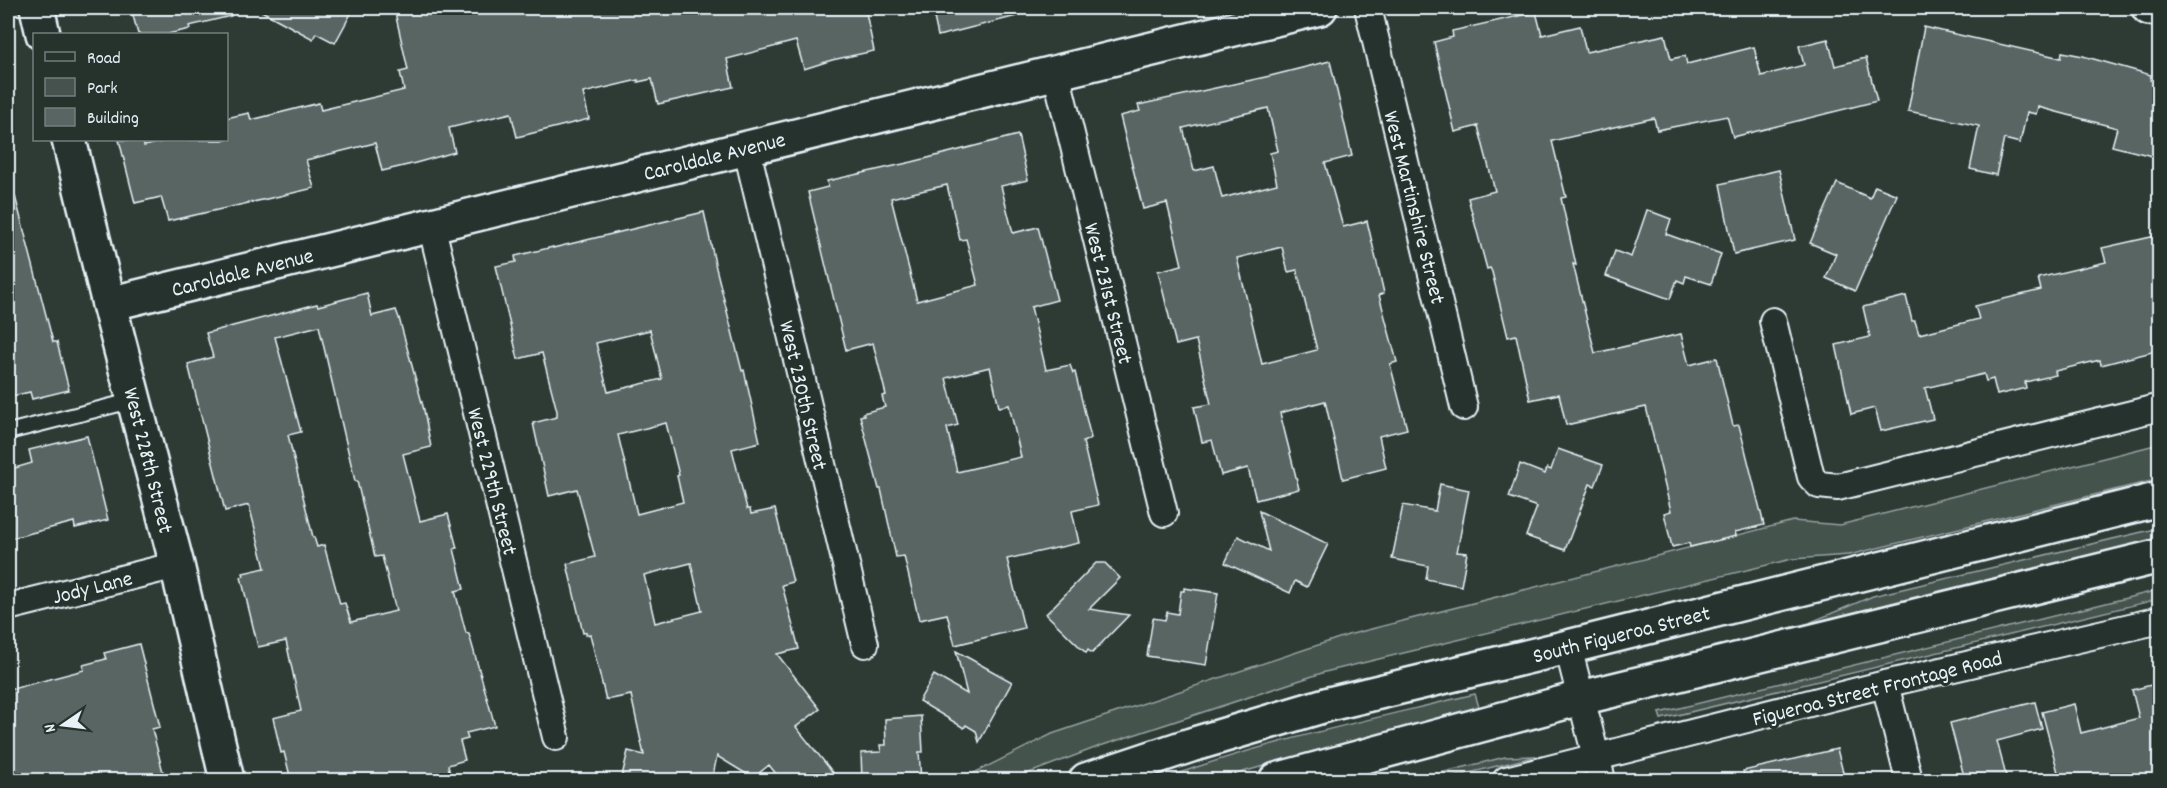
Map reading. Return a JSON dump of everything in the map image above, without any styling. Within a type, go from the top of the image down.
[{"type":"main road","points":[[37,8],[44,33]]},
{"type":"main road","name":"Caroldale Avenue","points":[[109,304],[746,146],[1320,8]]},
{"type":"main road","points":[[2149,8],[2160,9]]},
{"type":"main road","name":"West 228th Street","points":[[69,141],[177,565],[227,780]]},
{"type":"main road","name":"South Figueroa Street","points":[[1086,780],[1191,745],[1329,704],[1568,647],[2160,498]]},
{"type":"main road","points":[[1276,780],[1581,698],[2160,556]]},
{"type":"street","name":"West Martinshire Street","points":[[1368,8],[1464,407]]},
{"type":"street","name":"West 231st Street","points":[[1056,73],[1164,513]]},
{"type":"street","name":"West 230th Street","points":[[746,146],[865,644]]},
{"type":"street","name":"West 229th Street","points":[[431,224],[556,737]]},
{"type":"street","points":[[1773,321],[1811,477],[1819,485],[1838,487],[2160,408]]},
{"type":"street","name":"Jody Lane","points":[[8,607],[177,565]]},
{"type":"street","name":"Figueroa Street Frontage Road","points":[[1506,780],[1599,769],[1885,684],[2160,620]]},
{"type":"street","points":[[1568,647],[1599,769]]},
{"type":"street","points":[[1885,684],[1909,780]]},
{"type":"lane","points":[[8,432],[135,400]]},
{"type":"green space","points":[[2159,444],[2159,479],[1849,555],[1792,559],[1325,672],[1100,746],[1011,780],[960,780],[1052,734],[1348,635],[1793,521],[1840,525]]},
{"type":"green space","points":[[2159,528],[2159,543],[1808,629],[1811,622],[1873,596]]},
{"type":"green space","points":[[2159,590],[2159,599],[1661,719],[1659,713]]},
{"type":"green space","points":[[1475,694],[1479,707],[1216,780],[1160,780],[1198,766],[1277,743]]},
{"type":"green space","points":[[1536,756],[1442,780],[1412,780],[1505,757]]},
{"type":"building","points":[[131,8],[230,8],[231,16],[189,26],[190,29],[172,33],[138,33]]},
{"type":"building","points":[[256,8],[354,8],[335,43],[316,33],[313,39]]},
{"type":"building","points":[[394,8],[865,8],[874,51],[804,69],[796,41],[727,59],[733,87],[658,104],[652,79],[638,82],[638,80],[583,93],[589,119],[517,137],[511,113],[449,128],[455,152],[412,164],[382,171],[375,143],[306,160],[314,188],[168,221],[161,197],[135,203],[119,141],[143,141],[144,146],[166,141],[228,141],[228,118],[249,113],[251,120],[319,103],[321,110],[404,90],[400,72],[408,70]]},
{"type":"building","points":[[932,8],[1016,8],[1017,16],[938,36]]},
{"type":"building","points":[[1536,12],[1542,35],[1580,26],[1586,52],[1665,35],[1671,59],[1685,56],[1687,64],[1754,47],[1761,76],[1804,65],[1799,46],[1828,39],[1835,66],[1866,58],[1877,101],[1733,137],[1727,116],[1657,130],[1654,118],[1552,141],[1566,197],[1561,198],[1576,265],[1573,264],[1595,353],[1681,334],[1689,365],[1717,358],[1733,426],[1739,425],[1764,525],[1735,532],[1736,536],[1690,547],[1689,543],[1672,547],[1664,513],[1671,511],[1646,407],[1566,425],[1559,394],[1530,400],[1516,335],[1508,337],[1492,272],[1490,268],[1487,269],[1468,198],[1495,191],[1478,126],[1455,132],[1434,42],[1453,37],[1452,31]]},
{"type":"building","points":[[1924,27],[2061,58],[2062,52],[2083,56],[2151,75],[2150,80],[2160,83],[2160,158],[2112,146],[2117,128],[2038,107],[2036,114],[2027,112],[2020,143],[2004,139],[1996,175],[1970,169],[1979,126],[1908,111]]},
{"type":"building","points":[[1330,61],[1352,156],[1325,163],[1343,227],[1367,221],[1384,293],[1379,295],[1397,362],[1390,364],[1407,429],[1379,436],[1386,468],[1343,479],[1325,401],[1280,413],[1299,489],[1256,500],[1248,468],[1221,475],[1212,440],[1202,442],[1194,407],[1211,404],[1196,340],[1176,345],[1158,271],[1182,265],[1167,203],[1143,209],[1120,116],[1140,111],[1138,105]],"holes":[[[1268,108],[1278,151],[1270,153],[1277,184],[1222,198],[1214,166],[1194,171],[1183,128]],[[1282,247],[1288,272],[1297,270],[1317,350],[1262,364],[1237,258]]]},
{"type":"building","points":[[1018,135],[1028,180],[1001,186],[1013,233],[1038,227],[1057,300],[1031,307],[1046,370],[1070,365],[1073,373],[1075,372],[1091,438],[1083,442],[1098,505],[1072,511],[1079,543],[1007,559],[1024,628],[955,645],[947,614],[919,620],[904,556],[896,557],[881,489],[879,489],[860,416],[864,415],[863,413],[885,407],[882,396],[886,395],[873,343],[846,350],[808,192],[828,187],[827,181]],"holes":[[[947,185],[960,240],[966,239],[978,285],[917,301],[891,198]],[[990,367],[999,407],[1009,405],[1021,457],[957,472],[947,428],[958,425],[946,378]]]},
{"type":"building","points":[[1779,170],[1795,240],[1734,254],[1720,184]]},
{"type":"building","points":[[1837,183],[1870,198],[1875,186],[1897,195],[1855,291],[1826,278],[1836,254],[1810,243]]},
{"type":"building","points":[[15,196],[53,342],[57,342],[69,390],[32,399],[30,392],[8,397],[8,197]]},
{"type":"building","points":[[1647,210],[1671,219],[1666,234],[1721,254],[1711,284],[1686,276],[1684,283],[1677,280],[1670,299],[1606,276],[1615,251],[1631,257]]},
{"type":"building","points":[[704,212],[760,442],[732,449],[747,509],[750,509],[751,514],[775,509],[793,582],[782,585],[799,649],[777,654],[820,709],[796,727],[839,780],[781,780],[769,765],[753,778],[717,756],[712,780],[621,780],[628,751],[644,755],[631,695],[606,700],[590,634],[583,633],[567,564],[595,557],[577,489],[549,496],[533,423],[557,417],[557,411],[542,353],[518,359],[496,266],[516,262],[515,256]],"holes":[[[650,330],[662,379],[608,392],[596,343]],[[666,423],[683,502],[637,514],[618,435]],[[691,563],[702,611],[655,623],[644,575]]]},
{"type":"building","points":[[2160,235],[2160,350],[2101,365],[2100,360],[2055,371],[2056,375],[2025,382],[2026,388],[1997,395],[1993,379],[1986,381],[1984,374],[1925,388],[1933,419],[1881,431],[1875,408],[1851,414],[1836,345],[1870,337],[1863,307],[1906,296],[1912,321],[1915,321],[1919,334],[1979,319],[1975,306],[2041,290],[2038,278],[2106,262],[2102,248]]},
{"type":"building","points":[[367,293],[372,316],[396,310],[399,318],[424,410],[431,447],[403,454],[420,521],[448,514],[464,589],[455,591],[495,726],[466,733],[468,739],[460,741],[465,760],[448,765],[450,775],[429,780],[291,780],[284,752],[281,753],[273,718],[301,711],[286,641],[258,647],[241,577],[244,576],[243,573],[265,568],[249,505],[225,511],[188,364],[213,357],[206,333],[317,304],[318,306]],"holes":[[[319,326],[355,481],[357,481],[375,557],[382,556],[396,611],[351,622],[345,603],[340,604],[324,545],[317,547],[313,537],[288,435],[301,432],[275,337]]]},
{"type":"building","points":[[87,436],[108,520],[75,528],[74,522],[8,539],[8,470],[32,463],[29,450]]},
{"type":"building","points":[[1558,449],[1603,465],[1595,486],[1590,484],[1565,550],[1526,536],[1537,507],[1509,497],[1520,464],[1545,474],[1547,468],[1551,470]]},
{"type":"building","points":[[1440,484],[1469,490],[1457,552],[1467,553],[1461,586],[1426,579],[1428,566],[1392,559],[1403,505],[1435,511]]},
{"type":"building","points":[[1259,511],[1328,544],[1307,587],[1295,581],[1290,593],[1225,563],[1238,536],[1269,551]]},
{"type":"building","points":[[1096,563],[1105,563],[1120,578],[1089,609],[1129,615],[1092,653],[1088,650],[1086,653],[1046,614]]},
{"type":"building","points":[[1184,588],[1218,593],[1206,665],[1147,656],[1153,618],[1165,620],[1167,612],[1178,614],[1181,591],[1184,591]]},
{"type":"building","points":[[139,644],[160,727],[152,729],[165,780],[8,780],[8,690],[84,670],[83,665],[106,659],[104,653]]},
{"type":"building","points":[[956,651],[1012,682],[979,742],[976,731],[966,725],[964,728],[919,701],[934,675],[967,694]]},
{"type":"building","points":[[2159,683],[2159,780],[2060,780],[2042,712],[2074,704],[2081,733],[2139,718],[2132,690]]},
{"type":"building","points":[[2035,702],[2042,729],[1997,741],[2007,780],[1965,780],[1950,723]]},
{"type":"building","points":[[921,716],[923,752],[919,752],[921,780],[862,780],[861,753],[881,752],[880,745],[886,745],[885,719]]},
{"type":"building","points":[[1837,749],[1845,780],[1744,780],[1743,771]]}]
